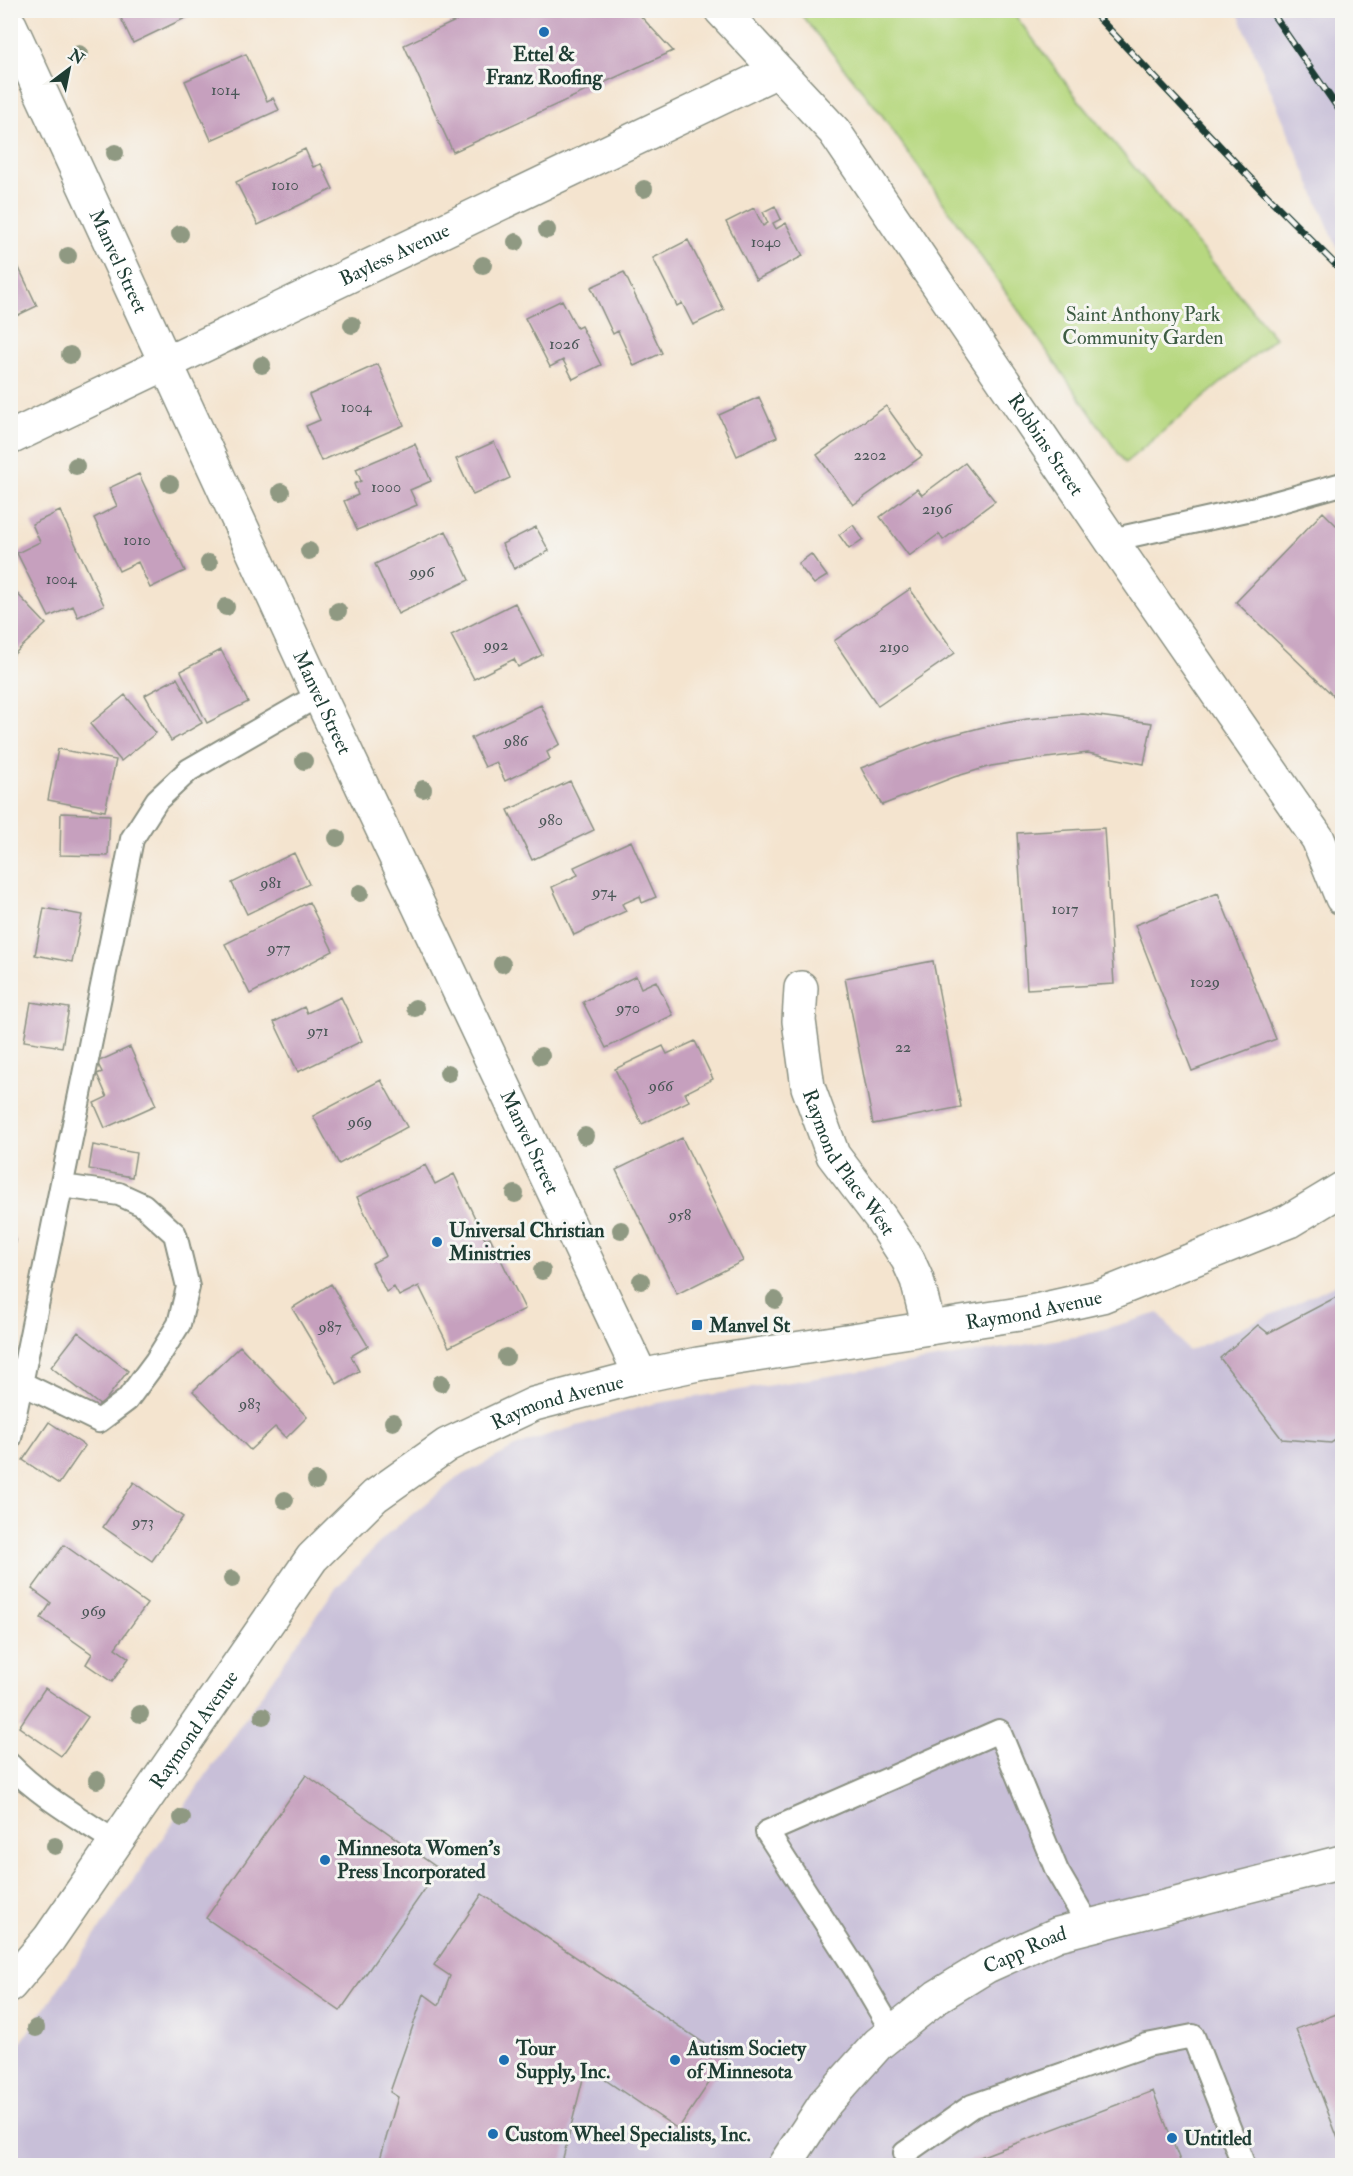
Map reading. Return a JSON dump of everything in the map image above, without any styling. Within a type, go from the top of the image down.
[{"type":"street","name":"Robbins Street","points":[[721,10],[834,131],[1111,540],[1318,839],[1342,898]]},
{"type":"street","name":"Manvel Street","points":[[10,25],[319,695],[641,1376]]},
{"type":"street","name":"Bayless Avenue","points":[[10,438],[777,71]]},
{"type":"street","name":"Raymond Place West","points":[[801,988],[799,1021],[808,1087],[833,1155],[880,1217],[908,1260],[917,1280],[929,1328]]},
{"type":"street","name":"Raymond Avenue","points":[[10,1985],[49,1940],[312,1558],[375,1496],[447,1446],[534,1404],[641,1376],[698,1364],[1026,1313],[1102,1296],[1289,1221],[1342,1189]]},
{"type":"street","name":"Capp Road","points":[[784,2166],[826,2102],[878,2044],[938,1996],[987,1966],[1058,1934],[1342,1862]]},
{"type":"lane","points":[[1111,540],[1256,508],[1342,484]]},
{"type":"lane","points":[[10,1438],[132,839],[157,800],[189,770],[319,695]]},
{"type":"lane","points":[[21,1383],[99,1421],[127,1400],[156,1361],[180,1324],[188,1287],[175,1234],[143,1205],[119,1194],[62,1186]]},
{"type":"lane","points":[[892,2033],[856,1970],[767,1832],[999,1731],[1057,1871],[1089,1926]]},
{"type":"lane","points":[[10,1765],[53,1799],[117,1843]]},
{"type":"lane","points":[[905,2153],[972,2106],[1147,2045],[1193,2036],[1244,2166]]},
{"type":"shaded area","points":[[1237,11],[1342,11],[1342,259]]},
{"type":"shaded area","points":[[1342,1281],[1342,2165],[11,2166],[11,2057],[334,1590],[389,1533],[457,1478],[515,1447],[550,1434],[652,1404],[1080,1336],[1159,1313],[1188,1351]]},
{"type":"green space","name":"Saint Anthony Park Community Garden","points":[[798,11],[1012,11],[1077,98],[1275,338],[1125,463],[882,115]]},
{"type":"building","points":[[117,10],[202,10],[133,43]]},
{"type":"building","points":[[479,10],[635,10],[673,51],[453,152],[404,45]]},
{"type":"building","points":[[246,54],[267,101],[273,98],[279,110],[211,140],[185,81]]},
{"type":"building","points":[[305,149],[313,167],[321,164],[333,189],[258,225],[236,182]]},
{"type":"building","points":[[775,206],[781,219],[773,223],[776,229],[786,223],[803,256],[756,280],[726,222],[754,208],[763,226],[768,223],[763,212]]},
{"type":"building","points":[[688,240],[724,310],[693,325],[682,303],[677,306],[653,258]]},
{"type":"building","points":[[10,249],[37,306],[10,319]]},
{"type":"building","points":[[624,272],[662,353],[634,366],[618,331],[613,334],[591,287]]},
{"type":"building","points":[[562,300],[577,328],[581,326],[601,365],[573,379],[563,360],[550,367],[525,318]]},
{"type":"building","points":[[378,364],[404,425],[321,461],[306,426],[320,420],[309,395]]},
{"type":"building","points":[[759,397],[777,437],[737,456],[719,415]]},
{"type":"building","points":[[886,406],[922,456],[853,505],[817,455]]},
{"type":"building","points":[[494,442],[510,478],[473,495],[456,459]]},
{"type":"building","points":[[415,444],[431,481],[410,490],[417,505],[357,530],[344,501],[358,495],[354,484],[361,481],[356,469]]},
{"type":"building","points":[[965,463],[995,501],[943,540],[939,534],[909,556],[880,517],[917,489],[922,495]]},
{"type":"building","points":[[139,474],[185,571],[150,588],[138,562],[119,571],[94,518],[117,506],[109,488]]},
{"type":"building","points":[[60,511],[104,605],[78,617],[73,606],[49,617],[17,553],[40,542],[32,524]]},
{"type":"building","points":[[1323,512],[1342,531],[1342,704],[1236,602]]},
{"type":"building","points":[[853,525],[863,539],[849,549],[839,535]]},
{"type":"building","points":[[536,527],[549,551],[514,569],[502,544]]},
{"type":"building","points":[[446,531],[469,580],[398,614],[375,564]]},
{"type":"building","points":[[811,554],[827,576],[814,584],[798,564]]},
{"type":"building","points":[[10,586],[46,624],[12,656],[10,654]]},
{"type":"building","points":[[910,589],[955,653],[878,706],[834,641]]},
{"type":"building","points":[[515,603],[542,655],[518,667],[514,659],[474,679],[451,635]]},
{"type":"building","points":[[221,650],[248,702],[207,723],[181,671]]},
{"type":"building","points":[[177,678],[202,723],[171,741],[145,695]]},
{"type":"building","points":[[125,695],[156,733],[121,761],[90,724]]},
{"type":"building","points":[[541,705],[560,744],[547,752],[550,759],[505,781],[496,762],[485,767],[471,738]]},
{"type":"building","points":[[1083,714],[1152,723],[1144,764],[1088,753],[991,766],[954,777],[882,805],[861,768],[937,739],[983,727],[1027,719]]},
{"type":"building","points":[[58,749],[116,760],[105,811],[48,800]]},
{"type":"building","points":[[570,781],[594,830],[532,860],[508,810]]},
{"type":"building","points":[[61,813],[110,815],[108,856],[60,855]]},
{"type":"building","points":[[1104,828],[1114,984],[1027,989],[1017,833]]},
{"type":"building","points":[[631,841],[656,897],[642,903],[640,896],[622,904],[626,911],[574,935],[552,887],[578,875],[574,867]]},
{"type":"building","points":[[294,853],[309,884],[247,914],[232,883]]},
{"type":"building","points":[[1218,893],[1276,1039],[1192,1071],[1135,925]]},
{"type":"building","points":[[309,902],[333,951],[250,994],[225,944]]},
{"type":"building","points":[[44,908],[82,915],[72,962],[35,955]]},
{"type":"building","points":[[933,961],[961,1107],[873,1124],[845,978]]},
{"type":"building","points":[[636,976],[641,988],[656,981],[673,1015],[606,1048],[583,1002]]},
{"type":"building","points":[[341,997],[362,1041],[298,1072],[274,1022],[304,1007],[307,1013]]},
{"type":"building","points":[[31,1002],[69,1008],[62,1047],[24,1041]]},
{"type":"building","points":[[695,1041],[713,1079],[685,1093],[689,1101],[642,1124],[615,1069],[663,1046],[667,1054]]},
{"type":"building","points":[[130,1047],[156,1105],[105,1128],[94,1103],[107,1097],[97,1074],[102,1072],[97,1062]]},
{"type":"building","points":[[381,1080],[407,1127],[339,1164],[313,1116]]},
{"type":"building","points":[[682,1138],[743,1261],[677,1294],[616,1170]]},
{"type":"building","points":[[93,1145],[136,1153],[132,1177],[89,1169]]},
{"type":"building","points":[[425,1165],[435,1184],[454,1174],[485,1239],[490,1237],[525,1309],[449,1347],[419,1286],[399,1296],[394,1287],[386,1292],[372,1263],[386,1256],[357,1197]]},
{"type":"building","points":[[10,1239],[16,1240],[12,1264],[10,1264]]},
{"type":"building","points":[[331,1284],[368,1346],[351,1356],[359,1371],[337,1384],[292,1308]]},
{"type":"building","points":[[1342,1294],[1342,1436],[1331,1443],[1282,1439],[1220,1358],[1258,1325],[1268,1333]]},
{"type":"building","points":[[78,1332],[128,1371],[101,1406],[51,1367]]},
{"type":"building","points":[[240,1346],[307,1417],[286,1438],[275,1427],[250,1450],[193,1391]]},
{"type":"building","points":[[49,1422],[85,1446],[59,1484],[23,1460]]},
{"type":"building","points":[[134,1482],[183,1517],[152,1561],[103,1527]]},
{"type":"building","points":[[64,1545],[147,1604],[115,1648],[129,1658],[112,1682],[86,1664],[92,1654],[41,1618],[51,1603],[32,1589]]},
{"type":"building","points":[[45,1688],[88,1717],[61,1756],[19,1727]]},
{"type":"building","points":[[306,1775],[439,1869],[340,2011],[206,1918]]},
{"type":"building","points":[[482,1894],[726,2058],[678,2129],[586,2067],[561,2166],[378,2166],[398,2097],[390,2092],[424,1994],[439,2005],[450,1976],[434,1965]]},
{"type":"building","points":[[1342,2012],[1342,2149],[1296,2029]]},
{"type":"building","points":[[1153,2091],[1182,2166],[959,2166],[959,2165]]},
{"type":"railway","points":[[1091,10],[1271,200],[1342,271]]},
{"type":"railway","points":[[1270,10],[1342,114]]},
{"type":"place","name":"Ettel & Franz Roofing","points":[[544,32]]},
{"type":"place","name":"Universal Christian Ministries","points":[[437,1242]]},
{"type":"place","name":"Manvel St","points":[[697,1325]]},
{"type":"place","name":"Minnesota Women's Press Incorporated","points":[[325,1860]]},
{"type":"place","name":"Tour Supply, Inc.","points":[[504,2060]]},
{"type":"place","name":"Autism Society of Minnesota","points":[[675,2060]]},
{"type":"place","name":"Custom Wheel Specialists, Inc.","points":[[493,2134]]},
{"type":"place","name":"Untitled","points":[[1172,2138]]}]
